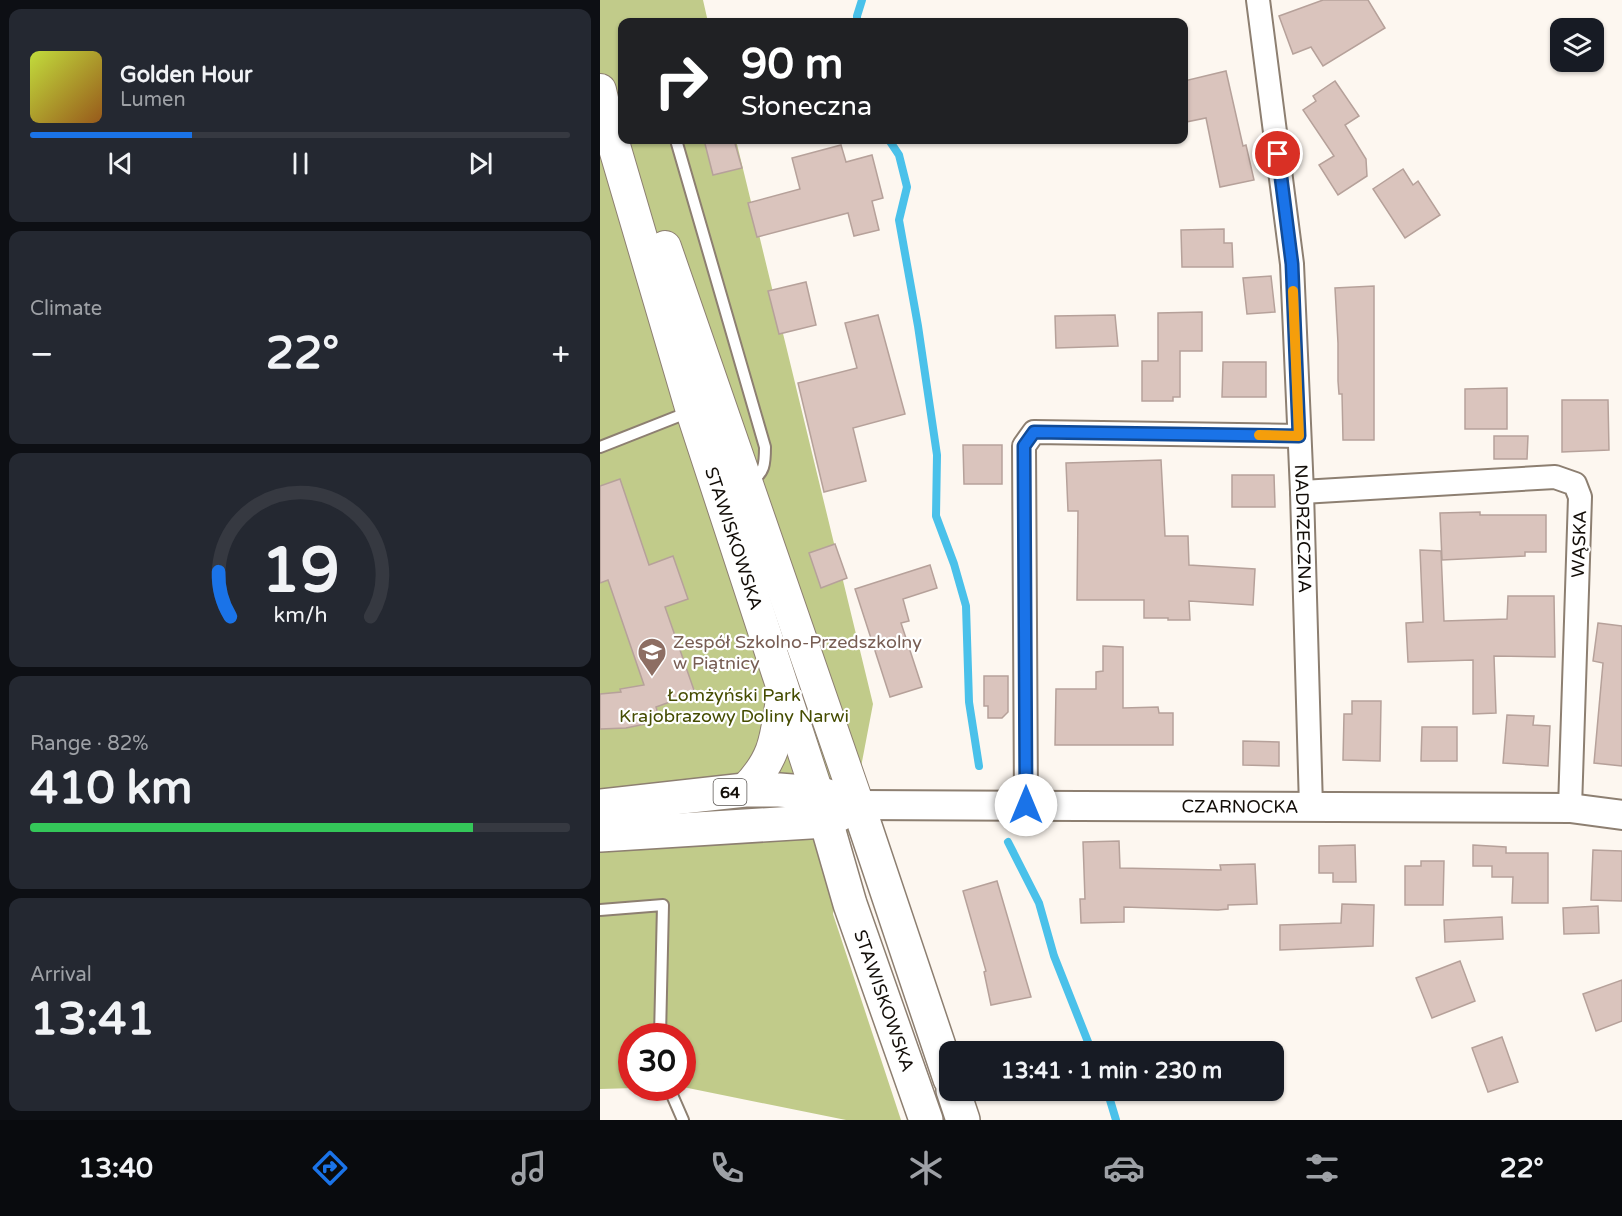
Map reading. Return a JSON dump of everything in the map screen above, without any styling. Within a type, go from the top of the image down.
[{"type":"main road","points":[[600,81],[618,119]]},
{"type":"main road","name":"STAWISKOWSKA","points":[[600,90],[692,411],[732,488],[858,805],[939,1046]]},
{"type":"main road","name":"STAWISKOWSKA","points":[[628,144],[732,488],[783,693],[822,807],[850,904],[926,1120]]},
{"type":"main road","points":[[745,790],[759,776],[774,748],[783,693]]},
{"type":"main road","name":"64","points":[[600,806],[745,790],[779,790],[822,807]]},
{"type":"main road","points":[[822,807],[858,805]]},
{"type":"main road","name":"64","points":[[600,835],[822,807]]},
{"type":"main road","points":[[957,1101],[963,1120]]},
{"type":"street","name":"NADRZECZNA","points":[[1258,0],[1292,264],[1302,492],[1311,807]]},
{"type":"street","points":[[1026,805],[1024,446],[1034,432],[1299,436]]},
{"type":"street","name":"WĄSKA","points":[[1302,492],[1555,477],[1575,484],[1580,497],[1570,808]]},
{"type":"street","name":"CZARNOCKA","points":[[858,805],[1570,808],[1622,815]]},
{"type":"lane","points":[[677,144],[765,447],[765,463],[761,474],[755,479],[732,488]]},
{"type":"lane","points":[[600,447],[692,411]]},
{"type":"lane","points":[[600,910],[663,905],[660,1023]]},
{"type":"lane","points":[[675,1101],[683,1120]]},
{"type":"green space","name":"Łomżyński Park Krajobrazowy Doliny Narwi","points":[[600,0],[703,0],[707,18],[618,18],[618,144],[737,144],[873,704],[833,914],[901,1120],[846,1120],[696,1090],[696,1023],[618,1023],[618,1088],[600,1089]]},
{"type":"building","points":[[1323,0],[1368,0],[1385,28],[1323,66],[1311,47],[1293,54],[1279,16]]},
{"type":"building","points":[[1226,71],[1243,146],[1246,145],[1254,180],[1220,187],[1206,118],[1188,122],[1188,80]]},
{"type":"building","points":[[1335,81],[1359,116],[1345,125],[1366,159],[1367,176],[1338,195],[1319,165],[1334,156],[1303,110],[1316,101],[1313,96]]},
{"type":"building","points":[[705,144],[735,144],[742,168],[713,175]]},
{"type":"building","points":[[841,145],[846,162],[872,155],[883,198],[872,201],[879,230],[854,236],[848,213],[757,237],[748,203],[800,189],[792,158]]},
{"type":"building","points":[[1403,169],[1413,185],[1418,181],[1440,215],[1405,238],[1373,189]]},
{"type":"building","points":[[1224,229],[1224,243],[1232,243],[1233,267],[1182,267],[1181,230]]},
{"type":"building","points":[[1271,276],[1275,312],[1247,314],[1243,278]]},
{"type":"building","points":[[806,282],[816,325],[779,334],[768,291]]},
{"type":"building","points":[[1374,286],[1374,440],[1343,440],[1342,394],[1339,394],[1338,381],[1335,288]]},
{"type":"building","points":[[1202,312],[1202,351],[1180,351],[1180,397],[1173,397],[1173,401],[1142,401],[1142,361],[1158,361],[1158,313]]},
{"type":"building","points":[[878,315],[905,414],[853,428],[866,481],[824,492],[798,383],[857,368],[845,323]]},
{"type":"building","points":[[1115,315],[1118,346],[1056,348],[1055,316]]},
{"type":"building","points":[[1223,362],[1266,362],[1266,397],[1222,397]]},
{"type":"building","points":[[1507,388],[1507,429],[1465,429],[1465,389]]},
{"type":"building","points":[[1562,400],[1608,400],[1609,450],[1562,452]]},
{"type":"building","points":[[1494,436],[1528,436],[1527,459],[1494,459]]},
{"type":"building","points":[[963,445],[1002,445],[1002,484],[964,484]]},
{"type":"building","points":[[1161,460],[1165,536],[1188,536],[1189,565],[1255,569],[1253,605],[1189,601],[1190,620],[1168,620],[1168,618],[1144,618],[1144,600],[1077,600],[1078,511],[1068,511],[1066,463]]},
{"type":"building","points":[[1232,475],[1274,475],[1275,507],[1232,507]]},
{"type":"building","points":[[620,479],[649,565],[673,556],[688,599],[665,607],[695,693],[656,707],[660,721],[626,728],[600,729],[600,694],[621,692],[620,689],[644,685],[608,580],[600,583],[600,486]]},
{"type":"building","points":[[1480,512],[1480,515],[1546,515],[1546,552],[1525,552],[1525,556],[1442,560],[1440,513]]},
{"type":"building","points":[[835,544],[847,578],[821,588],[809,553]]},
{"type":"building","points":[[1420,550],[1441,551],[1444,621],[1507,619],[1508,596],[1554,596],[1555,657],[1494,656],[1496,713],[1473,714],[1473,660],[1408,662],[1406,623],[1423,622]]},
{"type":"building","points":[[930,565],[937,588],[903,599],[909,621],[901,623],[922,687],[890,697],[855,589]]},
{"type":"building","points":[[1598,623],[1622,626],[1622,766],[1594,763],[1603,663],[1593,661]]},
{"type":"building","points":[[1103,646],[1123,647],[1123,708],[1158,707],[1159,713],[1173,713],[1173,745],[1055,745],[1056,689],[1096,689],[1096,672],[1103,671]]},
{"type":"building","points":[[984,676],[1008,676],[1008,712],[1002,718],[988,718],[988,706],[984,706]]},
{"type":"building","points":[[1352,701],[1381,701],[1380,761],[1343,760],[1344,714],[1352,714]]},
{"type":"building","points":[[1507,715],[1534,716],[1533,725],[1550,726],[1548,766],[1503,763]]},
{"type":"building","points":[[1422,727],[1457,727],[1457,761],[1421,761]]},
{"type":"building","points":[[1243,741],[1279,742],[1279,766],[1243,765]]},
{"type":"building","points":[[1119,841],[1120,868],[1221,870],[1220,865],[1255,864],[1257,904],[1228,905],[1228,909],[1218,910],[1124,907],[1124,922],[1081,923],[1080,899],[1085,899],[1083,842]]},
{"type":"building","points":[[1355,845],[1356,882],[1333,882],[1333,873],[1319,873],[1319,846]]},
{"type":"building","points":[[1473,845],[1506,847],[1506,853],[1548,853],[1548,903],[1512,903],[1513,877],[1492,877],[1492,866],[1473,866]]},
{"type":"building","points":[[1593,850],[1622,851],[1622,901],[1591,900]]},
{"type":"building","points":[[1421,861],[1444,861],[1443,905],[1405,905],[1405,866],[1421,866]]},
{"type":"building","points":[[997,881],[1031,997],[991,1005],[984,972],[986,971],[963,891]]},
{"type":"building","points":[[1342,904],[1374,905],[1373,946],[1280,950],[1280,925],[1341,923]]},
{"type":"building","points":[[1598,906],[1599,933],[1564,934],[1563,908]]},
{"type":"building","points":[[1502,917],[1503,939],[1445,942],[1444,920]]},
{"type":"building","points":[[1460,961],[1475,1001],[1432,1018],[1416,978]]},
{"type":"building","points":[[1622,980],[1622,1021],[1596,1031],[1583,994]]},
{"type":"building","points":[[1502,1037],[1518,1082],[1488,1092],[1472,1048]]},
{"type":"waterway","points":[[857,18],[862,0]]},
{"type":"waterway","points":[[892,144],[899,155],[907,187],[899,220],[918,326],[937,455],[936,516],[954,564],[966,606],[969,702],[979,766]]},
{"type":"waterway","points":[[1008,842],[1039,903],[1054,956],[1088,1041]]},
{"type":"waterway","points":[[1110,1101],[1116,1120]]},
{"type":"slow traffic","points":[[1259,435],[1299,436],[1293,291]]},
{"type":"place","name":"Zespół Szkolno-Przedszkolny w Piątnicy","points":[[652,678]]},
{"type":"route","points":[[1026,805],[1024,446],[1034,432],[1299,436],[1292,264],[1278,154]]}]
